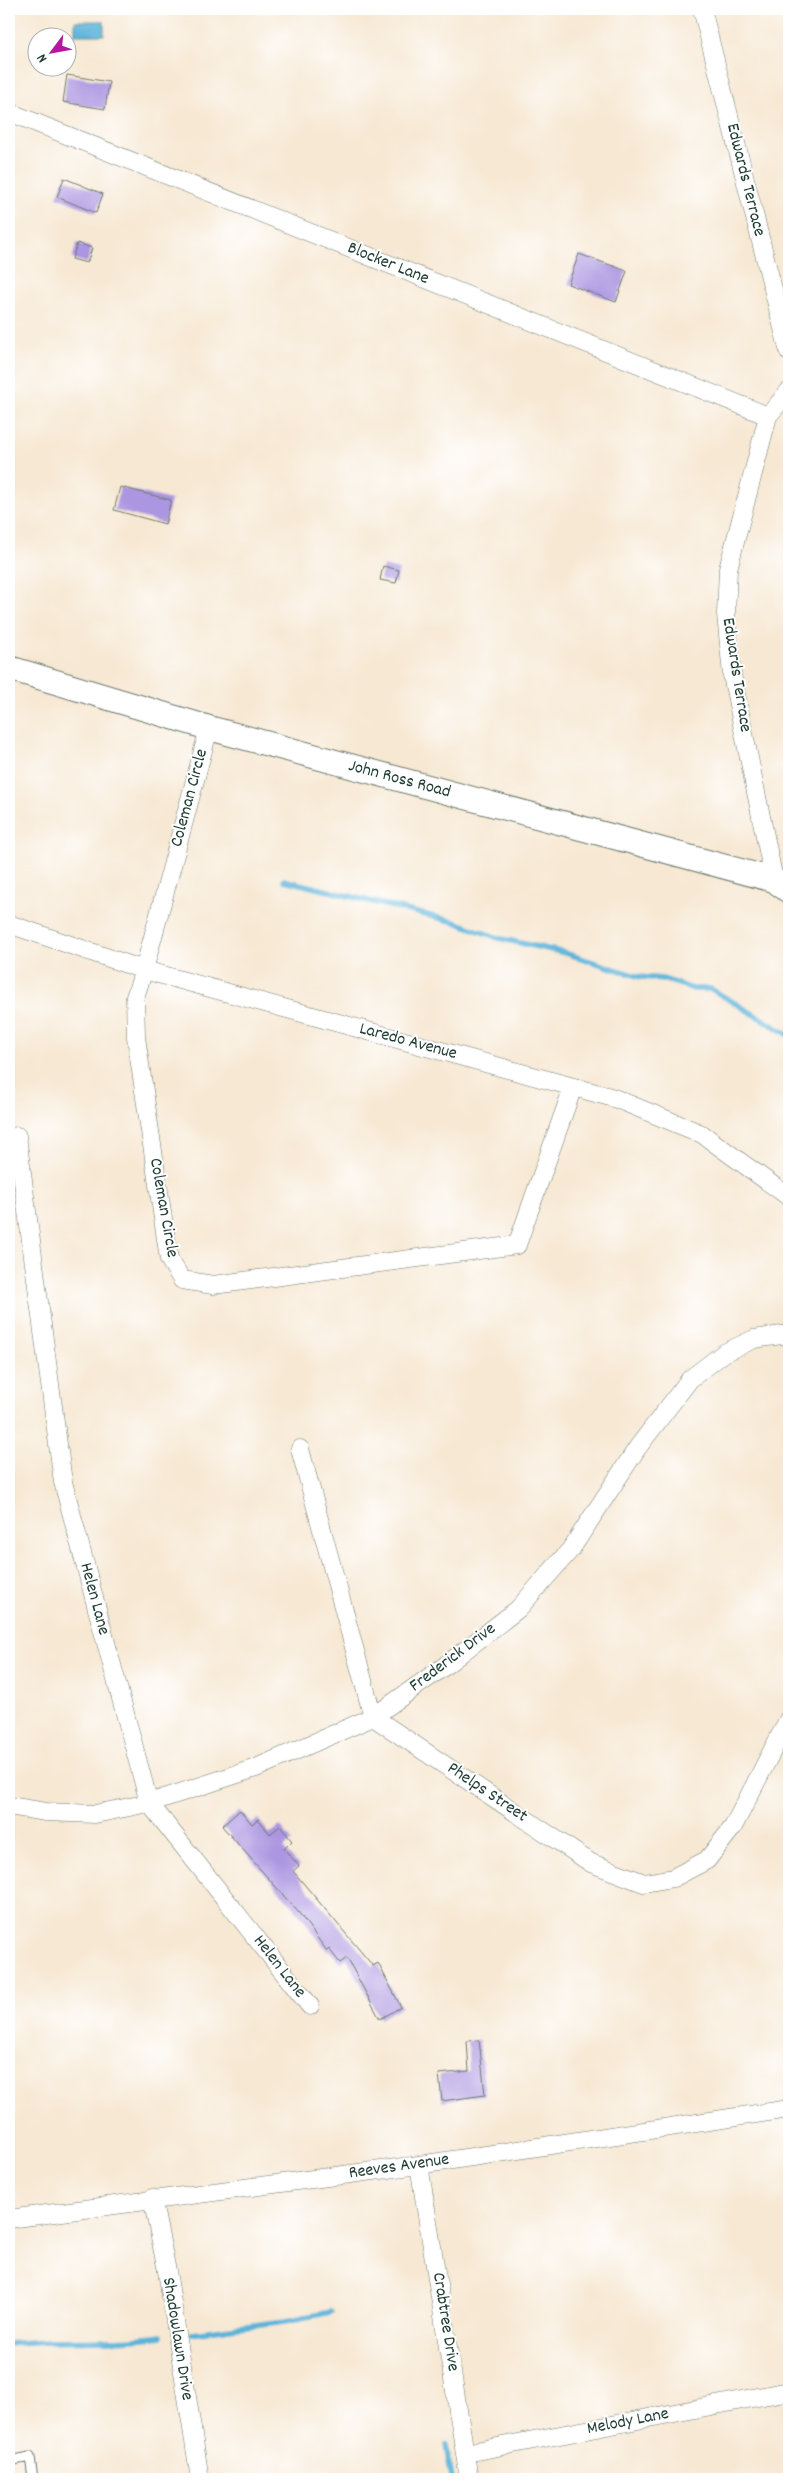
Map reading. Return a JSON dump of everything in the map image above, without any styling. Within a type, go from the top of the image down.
[{"type":"street","name":"Edwards Terrace","points":[[702,9],[789,352]]},
{"type":"street","name":"Blocker Lane","points":[[9,112],[768,416]]},
{"type":"street","name":"Edwards Terrace","points":[[782,886],[732,675],[726,614],[728,569],[768,416],[789,391]]},
{"type":"street","name":"John Ross Road","points":[[9,668],[209,728],[782,886]]},
{"type":"street","name":"Coleman Circle","points":[[209,728],[144,970],[135,997],[136,1037],[169,1259],[182,1280],[213,1285],[517,1245],[573,1087]]},
{"type":"street","name":"Laredo Avenue","points":[[9,924],[144,970],[614,1098],[702,1134],[789,1197]]},
{"type":"street","name":"Helen Lane","points":[[17,1136],[63,1482],[149,1803],[310,2006]]},
{"type":"street","name":"Frederick Drive","points":[[9,1806],[46,1812],[95,1814],[149,1803],[256,1768],[373,1716],[442,1668],[518,1609],[571,1549],[638,1447],[690,1379],[732,1349],[754,1339],[789,1334]]},
{"type":"street","points":[[300,1449],[373,1716]]},
{"type":"street","name":"Phelps Street","points":[[373,1716],[591,1863],[644,1883],[673,1878],[707,1860],[733,1827],[789,1718]]},
{"type":"street","name":"Reeves Avenue","points":[[9,2218],[152,2198],[419,2165],[789,2109]]},
{"type":"street","name":"Crabtree Drive","points":[[419,2165],[469,2479]]},
{"type":"street","name":"Shadowlawn Drive","points":[[152,2198],[167,2271],[200,2479]]},
{"type":"street","name":"Melody Lane","points":[[466,2453],[789,2391]]},
{"type":"lane","points":[[9,2461],[30,2457],[33,2479]]},
{"type":"water","points":[[75,21],[104,21],[104,35],[78,35],[78,28],[75,28]]},
{"type":"building","points":[[78,77],[109,82],[105,109],[63,102],[67,78]]},
{"type":"building","points":[[64,178],[103,194],[96,213],[57,197]]},
{"type":"building","points":[[77,243],[92,248],[87,263],[72,259]]},
{"type":"building","points":[[579,254],[627,271],[616,302],[568,284]]},
{"type":"building","points":[[120,487],[171,500],[165,524],[114,510]]},
{"type":"building","points":[[383,566],[399,570],[396,583],[380,580]]},
{"type":"building","points":[[240,1810],[252,1824],[258,1819],[270,1834],[280,1826],[292,1841],[284,1849],[299,1866],[293,1871],[373,1966],[378,1963],[401,2007],[380,2019],[347,1958],[340,1963],[329,1949],[327,1951],[299,1913],[222,1826]]},
{"type":"building","points":[[479,2040],[485,2095],[442,2101],[439,2074],[469,2071],[467,2041]]},
{"type":"waterway","points":[[284,880],[455,922],[498,938],[565,953],[640,977],[663,979],[693,989],[711,989],[789,1035]]},
{"type":"waterway","points":[[191,2333],[285,2321],[331,2312]]},
{"type":"waterway","points":[[9,2344],[47,2341],[124,2340],[162,2336]]},
{"type":"waterway","points":[[446,2445],[452,2479]]}]
